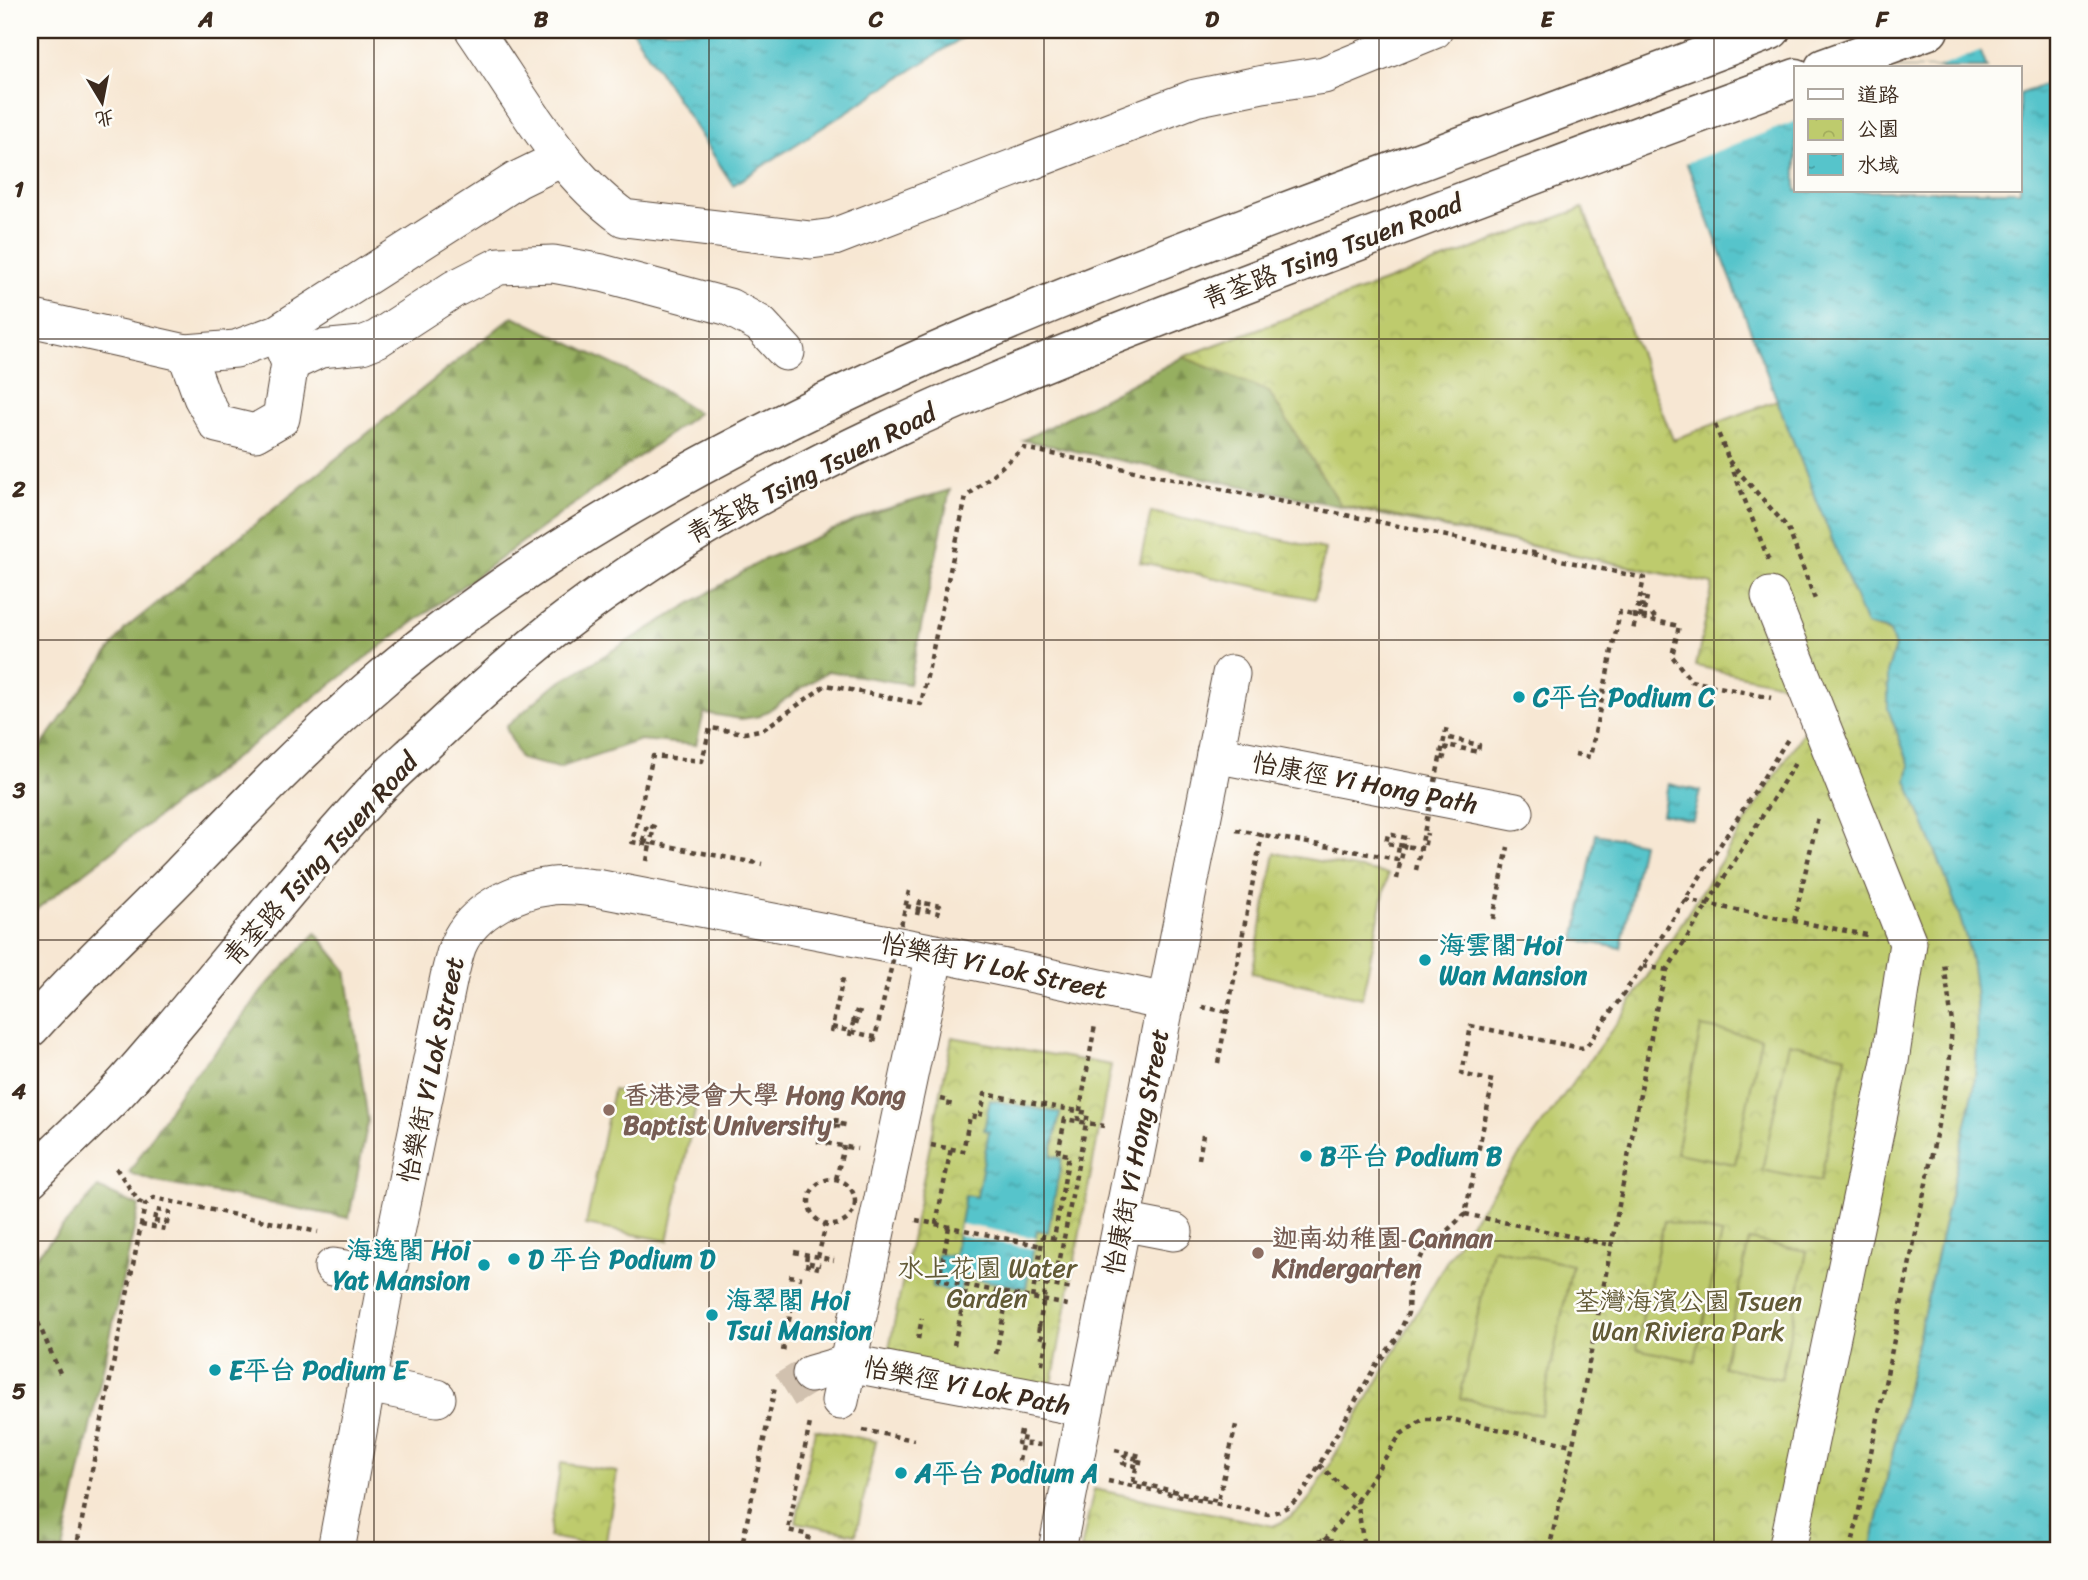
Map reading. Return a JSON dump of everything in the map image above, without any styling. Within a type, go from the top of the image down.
[{"type":"main road","name":"青荃路 Tsing Tsuen Road","points":[[30,1028],[307,746],[376,683],[414,651],[509,583],[639,500],[783,423],[950,345],[1069,295],[1346,188],[1770,30]]},
{"type":"main road","points":[[1830,66],[1929,30]]},
{"type":"main road","name":"青荃路 Tsing Tsuen Road","points":[[30,1178],[117,1092],[374,791],[475,695],[534,646],[672,546],[772,488],[978,388],[1101,338],[1794,79]]},
{"type":"main road","points":[[30,1208],[117,1092]]},
{"type":"street","points":[[474,30],[562,158],[600,201],[624,218],[811,240],[834,237],[1195,98],[1324,75],[1434,30]]},
{"type":"street","points":[[284,348],[517,180],[562,158]]},
{"type":"street","points":[[30,318],[186,353],[362,345],[377,339],[454,289],[499,266],[553,264],[602,272],[729,307],[760,324],[786,352]]},
{"type":"street","points":[[186,353],[202,397],[218,424],[255,433],[281,418],[284,348]]},
{"type":"street","points":[[1770,596],[1815,736],[1908,943],[1890,1061],[1787,1550]]},
{"type":"street","name":"怡康街 Yi Hong Street","points":[[1058,1550],[1231,674]]},
{"type":"street","name":"怡康徑 Yi Hong Path","points":[[1215,754],[1515,812]]},
{"type":"street","name":"怡樂街 Yi Lok Street","points":[[336,1550],[387,1276],[449,977],[458,944],[472,923],[492,907],[521,893],[554,886],[596,888],[932,969],[1166,1002]]},
{"type":"street","name":"怡樂徑 Yi Lok Path","points":[[932,969],[849,1363],[1085,1408]]},
{"type":"street","points":[[1122,1222],[1174,1232]]},
{"type":"street","points":[[330,1250],[387,1276]]},
{"type":"street","points":[[796,1366],[849,1363]]},
{"type":"street","points":[[825,1410],[849,1363]]},
{"type":"street","points":[[368,1384],[437,1398]]},
{"type":"path","points":[[1714,425],[1729,461]]},
{"type":"path","points":[[650,843],[632,842],[653,756],[702,761],[710,728],[745,733],[764,729],[826,685],[921,704],[966,497],[1024,448],[1644,578],[1633,631]]},
{"type":"path","points":[[1533,554],[1534,546]]},
{"type":"path","points":[[1635,616],[1646,596],[1644,611]]},
{"type":"path","points":[[1575,754],[1590,757],[1620,612],[1679,626],[1672,656],[1691,681],[1782,700]]},
{"type":"path","points":[[1635,616],[1651,618],[1657,613]]},
{"type":"path","points":[[1416,870],[1447,726]]},
{"type":"path","points":[[1104,1480],[1268,1514],[1282,1511],[1294,1504],[1306,1488],[1376,1364],[1397,1338],[1408,1313],[1409,1285],[1423,1253],[1465,1214],[1493,1081],[1462,1074],[1471,1026],[1581,1048],[1587,1045],[1611,1015],[1685,900],[1815,736]]},
{"type":"path","points":[[1549,1550],[1612,1245],[1657,1005],[1667,970],[1706,904],[1815,736]]},
{"type":"path","points":[[1794,921],[1815,736]]},
{"type":"path","points":[[1445,737],[1479,745],[1478,752],[1463,749]]},
{"type":"path","points":[[1493,919],[1515,812]]},
{"type":"path","points":[[645,868],[650,843],[654,827],[646,825],[643,841],[692,851],[762,864]]},
{"type":"path","points":[[1236,830],[1397,859],[1399,846],[1386,842],[1388,834],[1406,838],[1397,879]]},
{"type":"path","points":[[1218,1063],[1262,834]]},
{"type":"path","points":[[874,1042],[909,891]]},
{"type":"path","points":[[1685,900],[1908,943]]},
{"type":"path","points":[[906,906],[938,914],[940,906],[920,902],[916,918]]},
{"type":"path","points":[[1851,1550],[1949,1070],[1952,1023],[1943,953]]},
{"type":"path","points":[[846,966],[831,1029],[916,1046]]},
{"type":"path","points":[[1643,966],[1667,970]]},
{"type":"path","points":[[1202,1007],[1227,1012]]},
{"type":"path","points":[[850,1036],[859,1010]]},
{"type":"path","points":[[1078,1121],[1097,1017]]},
{"type":"path","points":[[867,1035],[869,1027]]},
{"type":"path","points":[[930,1145],[963,1151],[970,1116],[980,1118],[985,1094],[1088,1113],[1059,1264],[1050,1263],[1038,1336],[1046,1338],[1041,1367],[1030,1365]]},
{"type":"path","points":[[836,1124],[837,1116]]},
{"type":"path","points":[[1032,1298],[1043,1236],[1054,1238],[1069,1155],[1058,1153],[1065,1119],[1100,1125]]},
{"type":"path","points":[[821,1120],[850,1127]]},
{"type":"path","points":[[1199,1159],[1203,1135]]},
{"type":"path","points":[[836,1179],[844,1146]]},
{"type":"path","points":[[936,1224],[951,1148]]},
{"type":"path","points":[[117,1168],[139,1202],[145,1205]]},
{"type":"path","points":[[836,1179],[848,1186],[855,1199],[854,1207],[847,1219],[833,1225],[826,1224],[813,1216],[808,1201],[810,1193],[821,1182],[836,1179]]},
{"type":"path","points":[[76,1550],[145,1205],[155,1198],[330,1250]]},
{"type":"path","points":[[141,1225],[166,1229],[169,1212],[156,1210],[154,1220],[173,1224]]},
{"type":"path","points":[[1465,1214],[1612,1245]]},
{"type":"path","points":[[915,1220],[1042,1246]]},
{"type":"path","points":[[818,1257],[826,1224]]},
{"type":"path","points":[[949,1227],[939,1280],[1079,1307]]},
{"type":"path","points":[[805,1264],[820,1267],[806,1262],[807,1255]]},
{"type":"path","points":[[789,1276],[802,1278]]},
{"type":"path","points":[[1035,1282],[1069,1289]]},
{"type":"path","points":[[796,1284],[796,1366]]},
{"type":"path","points":[[957,1335],[964,1285]]},
{"type":"path","points":[[998,1343],[1008,1293]]},
{"type":"path","points":[[30,1304],[60,1373]]},
{"type":"path","points":[[922,1318],[917,1342],[926,1343]]},
{"type":"path","points":[[741,1550],[776,1383]]},
{"type":"path","points":[[806,1550],[810,1535],[788,1530],[825,1410]]},
{"type":"path","points":[[1325,1540],[1357,1500],[1401,1434],[1424,1419],[1450,1419],[1572,1445]]},
{"type":"path","points":[[1110,1450],[1141,1456],[1139,1467],[1135,1465],[1123,1463],[1124,1456],[1138,1459],[1133,1482],[1218,1501],[1236,1426]]},
{"type":"path","points":[[862,1430],[914,1440]]},
{"type":"path","points":[[1019,1461],[1024,1435],[1042,1439],[1041,1447],[1026,1445],[1018,1443],[1020,1434]]},
{"type":"path","points":[[1319,1465],[1357,1500],[1364,1547]]},
{"type":"path","points":[[1289,1550],[1325,1540],[1381,1550]]},
{"type":"green space","points":[[1583,208],[1673,440],[1713,584],[1023,440],[1183,357]]},
{"type":"green space","name":"荃灣海濱公園 Tsuen Wan Riviera Park","points":[[1583,208],[1673,440],[1777,400],[1866,625],[1890,632],[1895,647],[1888,670],[1888,709],[1910,766],[1907,780],[1949,885],[1967,941],[1976,1004],[1974,1088],[1871,1550],[1081,1550],[1094,1489],[1273,1526],[1303,1506],[1312,1495],[1464,1231],[1624,1013],[1806,728],[1787,685],[1696,666],[1713,584],[1341,505],[1269,392],[1183,357]]},
{"type":"green space","points":[[513,316],[650,382],[698,413],[400,632],[30,914],[30,762],[125,629]]},
{"type":"green space","points":[[950,490],[909,684],[828,671],[760,716],[741,719],[704,713],[696,745],[640,740],[559,768],[520,759],[506,727],[552,687],[763,560],[875,512]]},
{"type":"green space","points":[[1151,512],[1325,549],[1315,599],[1140,562]]},
{"type":"green space","points":[[1275,853],[1388,874],[1362,998],[1252,973]]},
{"type":"green space","points":[[316,933],[346,970],[368,1121],[349,1218],[157,1182],[129,1173],[182,1089],[227,1038],[265,987]]},
{"type":"green space","points":[[1701,1027],[1761,1038],[1735,1164],[1676,1153]]},
{"type":"green space","name":"水上花園 Water Garden","points":[[952,1037],[1111,1065],[1051,1389],[887,1358]]},
{"type":"green space","points":[[1789,1043],[1846,1056],[1820,1182],[1762,1170]]},
{"type":"green space","points":[[613,1090],[696,1106],[668,1241],[586,1225]]},
{"type":"green space","points":[[98,1188],[139,1206],[63,1550],[30,1550],[30,1263]]},
{"type":"green space","points":[[1664,1221],[1722,1234],[1695,1361],[1636,1349]]},
{"type":"green space","points":[[1749,1240],[1807,1251],[1781,1379],[1723,1367]]},
{"type":"green space","points":[[1492,1248],[1572,1265],[1541,1415],[1460,1398]]},
{"type":"green space","points":[[815,1429],[876,1441],[856,1534],[796,1522]]},
{"type":"green space","points":[[561,1463],[617,1472],[605,1547],[549,1537]]},
{"type":"water","points":[[632,30],[974,30],[733,185]]},
{"type":"water","points":[[1636,30],[1972,30],[1986,66],[1794,66],[1794,192],[2022,192],[2022,93],[2058,80],[2058,148],[2051,162],[2058,181],[2058,1550],[1871,1550],[1974,1088],[1976,1004],[1967,941],[1907,780],[1910,766],[1888,709],[1888,670],[1895,647],[1890,632],[1866,625]]},
{"type":"water","points":[[1668,784],[1700,791],[1693,820],[1662,814]]},
{"type":"water","points":[[1596,834],[1642,843],[1621,948],[1575,940]]},
{"type":"water","points":[[990,1100],[1060,1113],[1051,1156],[1062,1158],[1048,1232],[1037,1230],[1026,1288],[963,1277],[960,1293],[932,1287],[938,1254],[954,1256],[965,1195],[977,1197],[989,1131],[984,1130]]},
{"type":"pier","points":[[1632,30],[1976,30],[1984,50],[1941,66],[1794,66],[1794,122],[1683,164]]},
{"type":"pier","points":[[960,1224],[1036,1238],[1034,1249],[958,1235]]},
{"type":"tunnel","points":[[785,1390],[811,1374]]},
{"type":"place","name":"C平台 Podium C","points":[[1519,697]]},
{"type":"place","name":"海雲閣 Hoi Wan Mansion","points":[[1425,960]]},
{"type":"place","name":"香港浸會大學 Hong Kong Baptist University","points":[[609,1110]]},
{"type":"place","name":"B平台 Podium B","points":[[1306,1156]]},
{"type":"place","name":"迦南幼稚園 Cannan Kindergarten","points":[[1258,1253]]},
{"type":"place","name":"D 平台 Podium D","points":[[514,1259]]},
{"type":"place","name":"海逸閣 Hoi Yat Mansion","points":[[484,1265]]},
{"type":"place","name":"海翠閣 Hoi Tsui Mansion","points":[[712,1315]]},
{"type":"place","name":"E平台 Podium E","points":[[215,1370]]},
{"type":"place","name":"A平台 Podium A","points":[[901,1473]]}]
